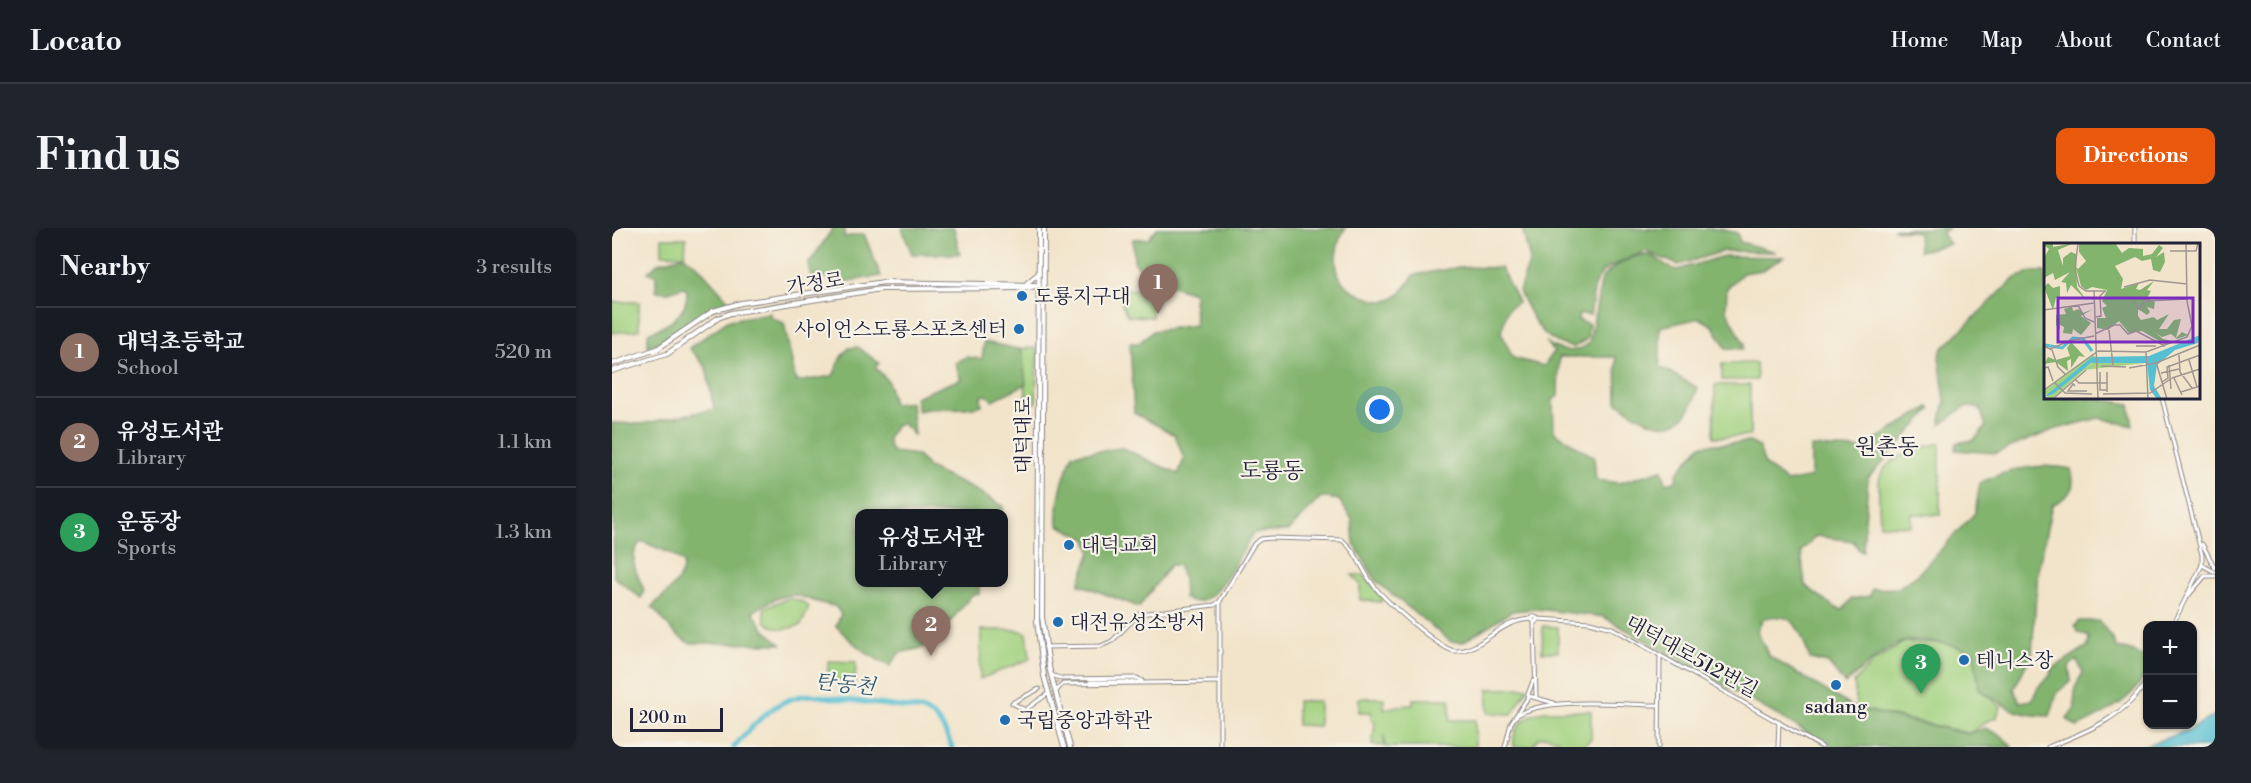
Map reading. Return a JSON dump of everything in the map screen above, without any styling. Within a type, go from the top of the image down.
[{"type":"main road","name":"대덕대로","points":[[1039,228],[1042,617],[1051,675],[1070,747]]},
{"type":"main road","name":"대덕대로","points":[[1044,228],[1041,285],[1037,621],[1041,660],[1064,747]]},
{"type":"main road","points":[[1027,283],[1039,272]]},
{"type":"main road","name":"가정로","points":[[612,364],[657,349],[713,311],[741,303],[884,282],[1041,285]]},
{"type":"main road","name":"가정로","points":[[612,371],[668,354],[718,318],[731,313],[881,289],[1028,288],[1041,285]]},
{"type":"street","points":[[2162,399],[2199,537],[2202,565],[2174,621]]},
{"type":"street","points":[[2199,537],[2215,572]]},
{"type":"street","points":[[1045,647],[1101,646],[1112,641],[1139,614],[1215,605],[1220,601],[1248,552],[1261,539],[1335,538],[1352,550],[1374,586],[1446,649],[1464,650],[1507,624],[1519,619],[1533,620],[1536,698],[1532,707]]},
{"type":"street","points":[[2202,565],[2215,572]]},
{"type":"street","points":[[2185,598],[2192,595],[2205,576],[2215,572]]},
{"type":"street","points":[[1220,601],[1220,747]]},
{"type":"street","name":"대덕대로512번길","points":[[1533,620],[1590,622],[1612,628],[1822,747]]},
{"type":"street","points":[[1659,747],[1660,657]]},
{"type":"street","points":[[1051,675],[1088,682]]},
{"type":"street","points":[[1505,747],[1507,733],[1527,698],[1534,676]]},
{"type":"street","points":[[1056,691],[1063,684],[1088,682],[1220,682]]},
{"type":"street","points":[[2048,747],[2088,731],[2108,719],[2125,705],[2143,684]]},
{"type":"street","points":[[1039,689],[1012,703],[1028,709],[1049,693]]},
{"type":"street","points":[[1527,698],[1559,704]]},
{"type":"street","points":[[1527,698],[1532,707]]},
{"type":"street","points":[[1516,716],[1532,707],[1559,704],[1659,705]]},
{"type":"street","points":[[1778,747],[1779,722]]},
{"type":"green space","points":[[833,228],[845,228],[844,237],[864,234],[881,276],[836,283],[824,277],[811,276],[808,265]]},
{"type":"green space","points":[[902,228],[954,228],[960,254],[912,254]]},
{"type":"green space","points":[[1157,228],[1346,228],[1336,254],[1339,275],[1353,291],[1379,301],[1398,296],[1414,275],[1460,267],[1501,268],[1518,302],[1508,309],[1501,332],[1513,358],[1544,366],[1554,352],[1545,341],[1556,348],[1567,351],[1584,347],[1589,343],[1602,278],[1625,261],[1640,256],[1652,256],[1677,270],[1724,256],[1784,257],[1762,270],[1743,273],[1727,288],[1726,309],[1744,344],[1743,349],[1726,348],[1713,326],[1700,318],[1660,327],[1660,367],[1698,388],[1689,410],[1681,419],[1673,423],[1653,423],[1617,402],[1616,357],[1559,357],[1558,396],[1553,400],[1554,432],[1594,457],[1596,480],[1619,483],[1662,470],[1666,483],[1676,481],[1677,473],[1701,445],[1750,442],[1759,447],[1765,465],[1787,482],[1811,477],[1811,447],[1861,449],[1929,407],[1931,409],[1868,478],[1863,551],[1859,550],[1853,541],[1816,536],[1801,551],[1805,585],[1834,607],[1843,610],[1851,599],[1870,596],[1872,589],[1898,588],[1915,577],[1975,513],[1980,483],[2024,468],[2048,466],[2071,469],[2073,482],[2068,495],[2052,505],[2038,570],[2032,653],[2014,689],[2020,702],[2032,700],[2038,687],[2049,677],[2052,669],[2088,646],[2089,637],[2077,632],[2075,626],[2080,621],[2099,621],[2112,637],[2117,648],[2132,651],[2143,657],[2143,676],[2140,683],[2123,701],[2077,727],[2067,719],[2075,708],[2075,690],[2083,673],[2077,660],[2069,666],[2071,681],[2057,693],[2050,716],[2028,714],[2012,710],[1979,689],[1974,652],[1967,649],[1930,641],[1903,642],[1880,654],[1845,684],[1828,663],[1810,659],[1799,632],[1789,620],[1773,617],[1762,620],[1757,631],[1769,656],[1854,708],[1968,734],[1985,728],[2002,736],[2012,747],[1833,747],[1604,617],[1537,609],[1512,611],[1463,642],[1451,642],[1377,582],[1354,544],[1352,519],[1339,500],[1321,497],[1288,531],[1253,533],[1225,580],[1205,599],[1195,602],[1184,598],[1183,578],[1178,565],[1170,565],[1139,607],[1079,584],[1091,552],[1087,539],[1058,525],[1061,489],[1073,454],[1122,448],[1178,474],[1184,459],[1175,435],[1134,413],[1130,343],[1139,343],[1153,331],[1195,325],[1194,293],[1159,282],[1143,281],[1134,261],[1133,239],[1148,239]]},
{"type":"green space","points":[[1522,228],[1721,229],[1737,233],[1740,242],[1776,252],[1724,251],[1678,265],[1645,251],[1612,266],[1603,271],[1595,283],[1590,315],[1579,314],[1578,320],[1589,324],[1587,339],[1574,347],[1554,340],[1539,327],[1519,291],[1530,260]]},
{"type":"green space","points":[[1949,228],[1941,233],[1950,244],[1919,251],[1918,232],[1893,229]]},
{"type":"green space","points":[[662,238],[686,238],[685,255],[662,254]]},
{"type":"green space","points":[[683,256],[696,264],[730,302],[708,311],[648,347],[648,333],[676,318],[684,306],[687,290],[683,287],[669,292],[656,291],[656,276],[648,272],[658,263]]},
{"type":"green space","points":[[2031,272],[2044,272],[2044,399],[2098,399],[2130,404],[2133,426],[2099,418],[2053,430],[1996,453],[1955,450],[1956,443],[1974,440],[1986,426],[1980,409],[1966,406],[1940,425],[1945,401],[1939,357],[1942,349],[2014,279]]},
{"type":"green space","points":[[1120,289],[1152,290],[1152,317],[1128,316],[1122,305]]},
{"type":"green space","points":[[612,302],[639,302],[639,330],[612,333]]},
{"type":"green space","points":[[770,313],[770,317],[784,323],[796,382],[833,376],[841,357],[849,348],[858,347],[879,363],[875,367],[888,381],[893,404],[911,402],[914,435],[902,423],[895,426],[888,438],[889,447],[893,452],[917,455],[930,469],[1003,506],[1003,509],[855,509],[855,587],[979,587],[979,594],[970,597],[946,627],[922,648],[899,653],[890,666],[861,649],[836,626],[841,614],[835,606],[793,595],[777,599],[753,612],[764,629],[781,644],[690,643],[684,640],[652,607],[677,582],[683,563],[670,553],[641,541],[634,554],[634,565],[644,590],[641,598],[614,577],[612,423],[641,424],[714,409],[706,367],[689,348],[729,320]]},
{"type":"green space","points":[[984,342],[1018,349],[1022,352],[1026,384],[993,400],[986,395],[981,396],[982,405],[974,407],[918,411],[915,397],[961,379],[955,363],[966,357],[982,359]]},
{"type":"green space","points":[[1035,348],[1037,351],[1036,403],[1027,405],[1022,352],[1018,349]]},
{"type":"green space","points":[[1756,363],[1757,380],[1722,380],[1722,364]]},
{"type":"green space","points":[[1715,385],[1750,385],[1750,436],[1714,437]]},
{"type":"green space","points":[[1940,443],[1940,515],[1912,514],[1911,526],[1880,525],[1880,477],[1889,463],[1906,454]]},
{"type":"green space","points":[[1352,575],[1363,575],[1383,598],[1381,602],[1360,600],[1360,584]]},
{"type":"green space","points":[[789,598],[803,602],[809,607],[801,625],[782,629],[765,621],[764,608]]},
{"type":"green space","points":[[1543,626],[1558,627],[1558,652],[1542,652]]},
{"type":"green space","points":[[981,630],[1017,630],[1027,633],[1030,659],[980,679]]},
{"type":"green space","points":[[1904,642],[1951,643],[1974,652],[1979,689],[2001,707],[1996,718],[1968,733],[1857,708],[1854,682],[1873,662]]},
{"type":"green space","points":[[828,661],[856,662],[855,682],[828,679]]},
{"type":"green space","points":[[1528,688],[1512,714],[1488,713],[1488,689]]},
{"type":"green space","points":[[1359,698],[1384,698],[1384,710],[1413,705],[1413,699],[1450,699],[1450,720],[1475,720],[1475,747],[1385,747],[1384,735],[1384,746],[1372,745],[1375,723],[1371,719],[1371,712],[1359,712]]},
{"type":"green space","points":[[1297,701],[1319,701],[1319,726],[1297,725]]},
{"type":"green space","points":[[1544,711],[1591,711],[1591,739],[1583,745],[1560,745],[1557,739],[1546,736],[1538,738],[1533,746],[1514,747],[1515,734],[1521,723]]},
{"type":"water","points":[[2215,715],[2215,747],[2141,747],[2191,729],[2197,729],[2197,725]]},
{"type":"waterway","name":"탄동천","points":[[734,747],[768,712],[788,700],[811,695],[923,710],[938,721],[952,747]]},
{"type":"tunnel","points":[[1039,689],[1058,682],[1090,682]]},
{"type":"place","name":"도룡지구대","points":[[1022,296]]},
{"type":"place","name":"대덕초등학교","points":[[1158,314]]},
{"type":"place","name":"사이언스도룡스포츠센터","points":[[1019,329]]},
{"type":"place","name":"대덕교회","points":[[1069,545]]},
{"type":"place","name":"대전유성소방서","points":[[1058,622]]},
{"type":"place","name":"유성도서관","points":[[931,656]]},
{"type":"place","name":"테니스장","points":[[1964,660]]},
{"type":"place","name":"sadang","points":[[1836,685]]},
{"type":"place","name":"운동장","points":[[1921,694]]},
{"type":"place","name":"국립중앙과학관","points":[[1005,720]]},
{"type":"district","name":"원촌동","points":[[1887,446]]},
{"type":"district","name":"도룡동","points":[[1272,470]]}]
